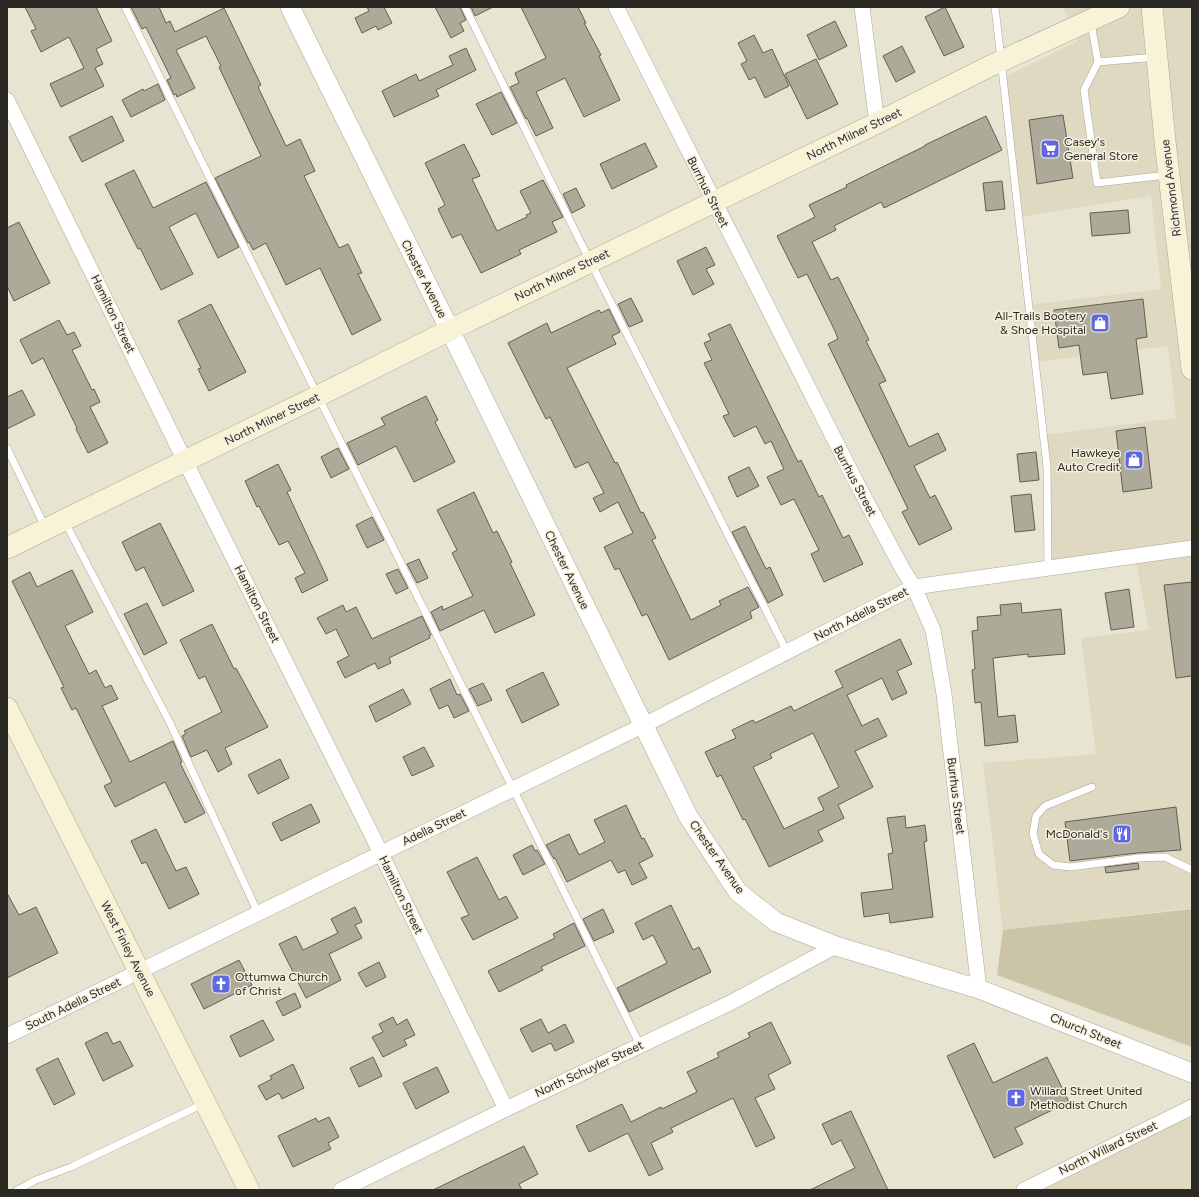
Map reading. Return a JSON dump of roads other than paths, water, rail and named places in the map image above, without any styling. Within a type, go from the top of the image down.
[{"type":"main road","name":"North Milner Street","points":[[7,548],[450,330],[877,123],[1000,61],[1119,7]]},
{"type":"main road","name":"Richmond Avenue","points":[[1152,7],[1169,175],[1192,369]]},
{"type":"main road","name":"West Finley Avenue","points":[[8,711],[249,1190]]},
{"type":"street","name":"Chester Avenue","points":[[290,7],[688,816],[738,892],[776,922],[836,946],[979,989]]},
{"type":"street","name":"Burrhus Street","points":[[616,7],[713,202],[855,480],[902,568],[914,587],[933,630],[941,678],[979,989]]},
{"type":"street","points":[[862,7],[877,123]]},
{"type":"street","name":"Hamilton Street","points":[[7,100],[381,853],[506,1109]]},
{"type":"street","name":"North Adella Street","points":[[644,725],[914,587],[1192,548]]},
{"type":"street","name":"Adella Street","points":[[139,972],[644,725]]},
{"type":"street","name":"North Schuyler Street","points":[[341,1190],[506,1109],[730,1003],[836,946]]},
{"type":"street","name":"South Adella Street","points":[[7,1036],[139,972]]},
{"type":"street","name":"Church Street","points":[[979,989],[1192,1073]]},
{"type":"street","name":"North Willard Street","points":[[1024,1190],[1192,1107]]},
{"type":"lane","points":[[124,7],[640,1045]]},
{"type":"lane","points":[[465,7],[787,652]]},
{"type":"lane","points":[[995,7],[1047,467],[1048,568]]},
{"type":"lane","points":[[1090,21],[1098,62],[1084,90],[1097,183],[1169,175]]},
{"type":"lane","points":[[1098,62],[1157,57]]},
{"type":"lane","points":[[7,448],[55,524],[170,723],[258,913]]},
{"type":"lane","points":[[1092,787],[1045,806],[1036,816],[1033,834],[1039,854],[1053,865],[1071,867],[1138,858],[1165,857],[1192,870]]},
{"type":"lane","points":[[17,1190],[36,1180],[71,1167],[205,1103]]},
{"type":"place","name":"Casey's General Store","points":[[1050,149]]},
{"type":"place","name":"All-Trails Bootery & Shoe Hospital","points":[[1100,323]]},
{"type":"place","name":"Hawkeye Auto Credit","points":[[1134,460]]},
{"type":"place","name":"McDonald's","points":[[1122,834]]},
{"type":"place","name":"Ottumwa Church of Christ","points":[[221,984]]},
{"type":"place","name":"Willard Street United Methodist Church","points":[[1016,1098]]}]
